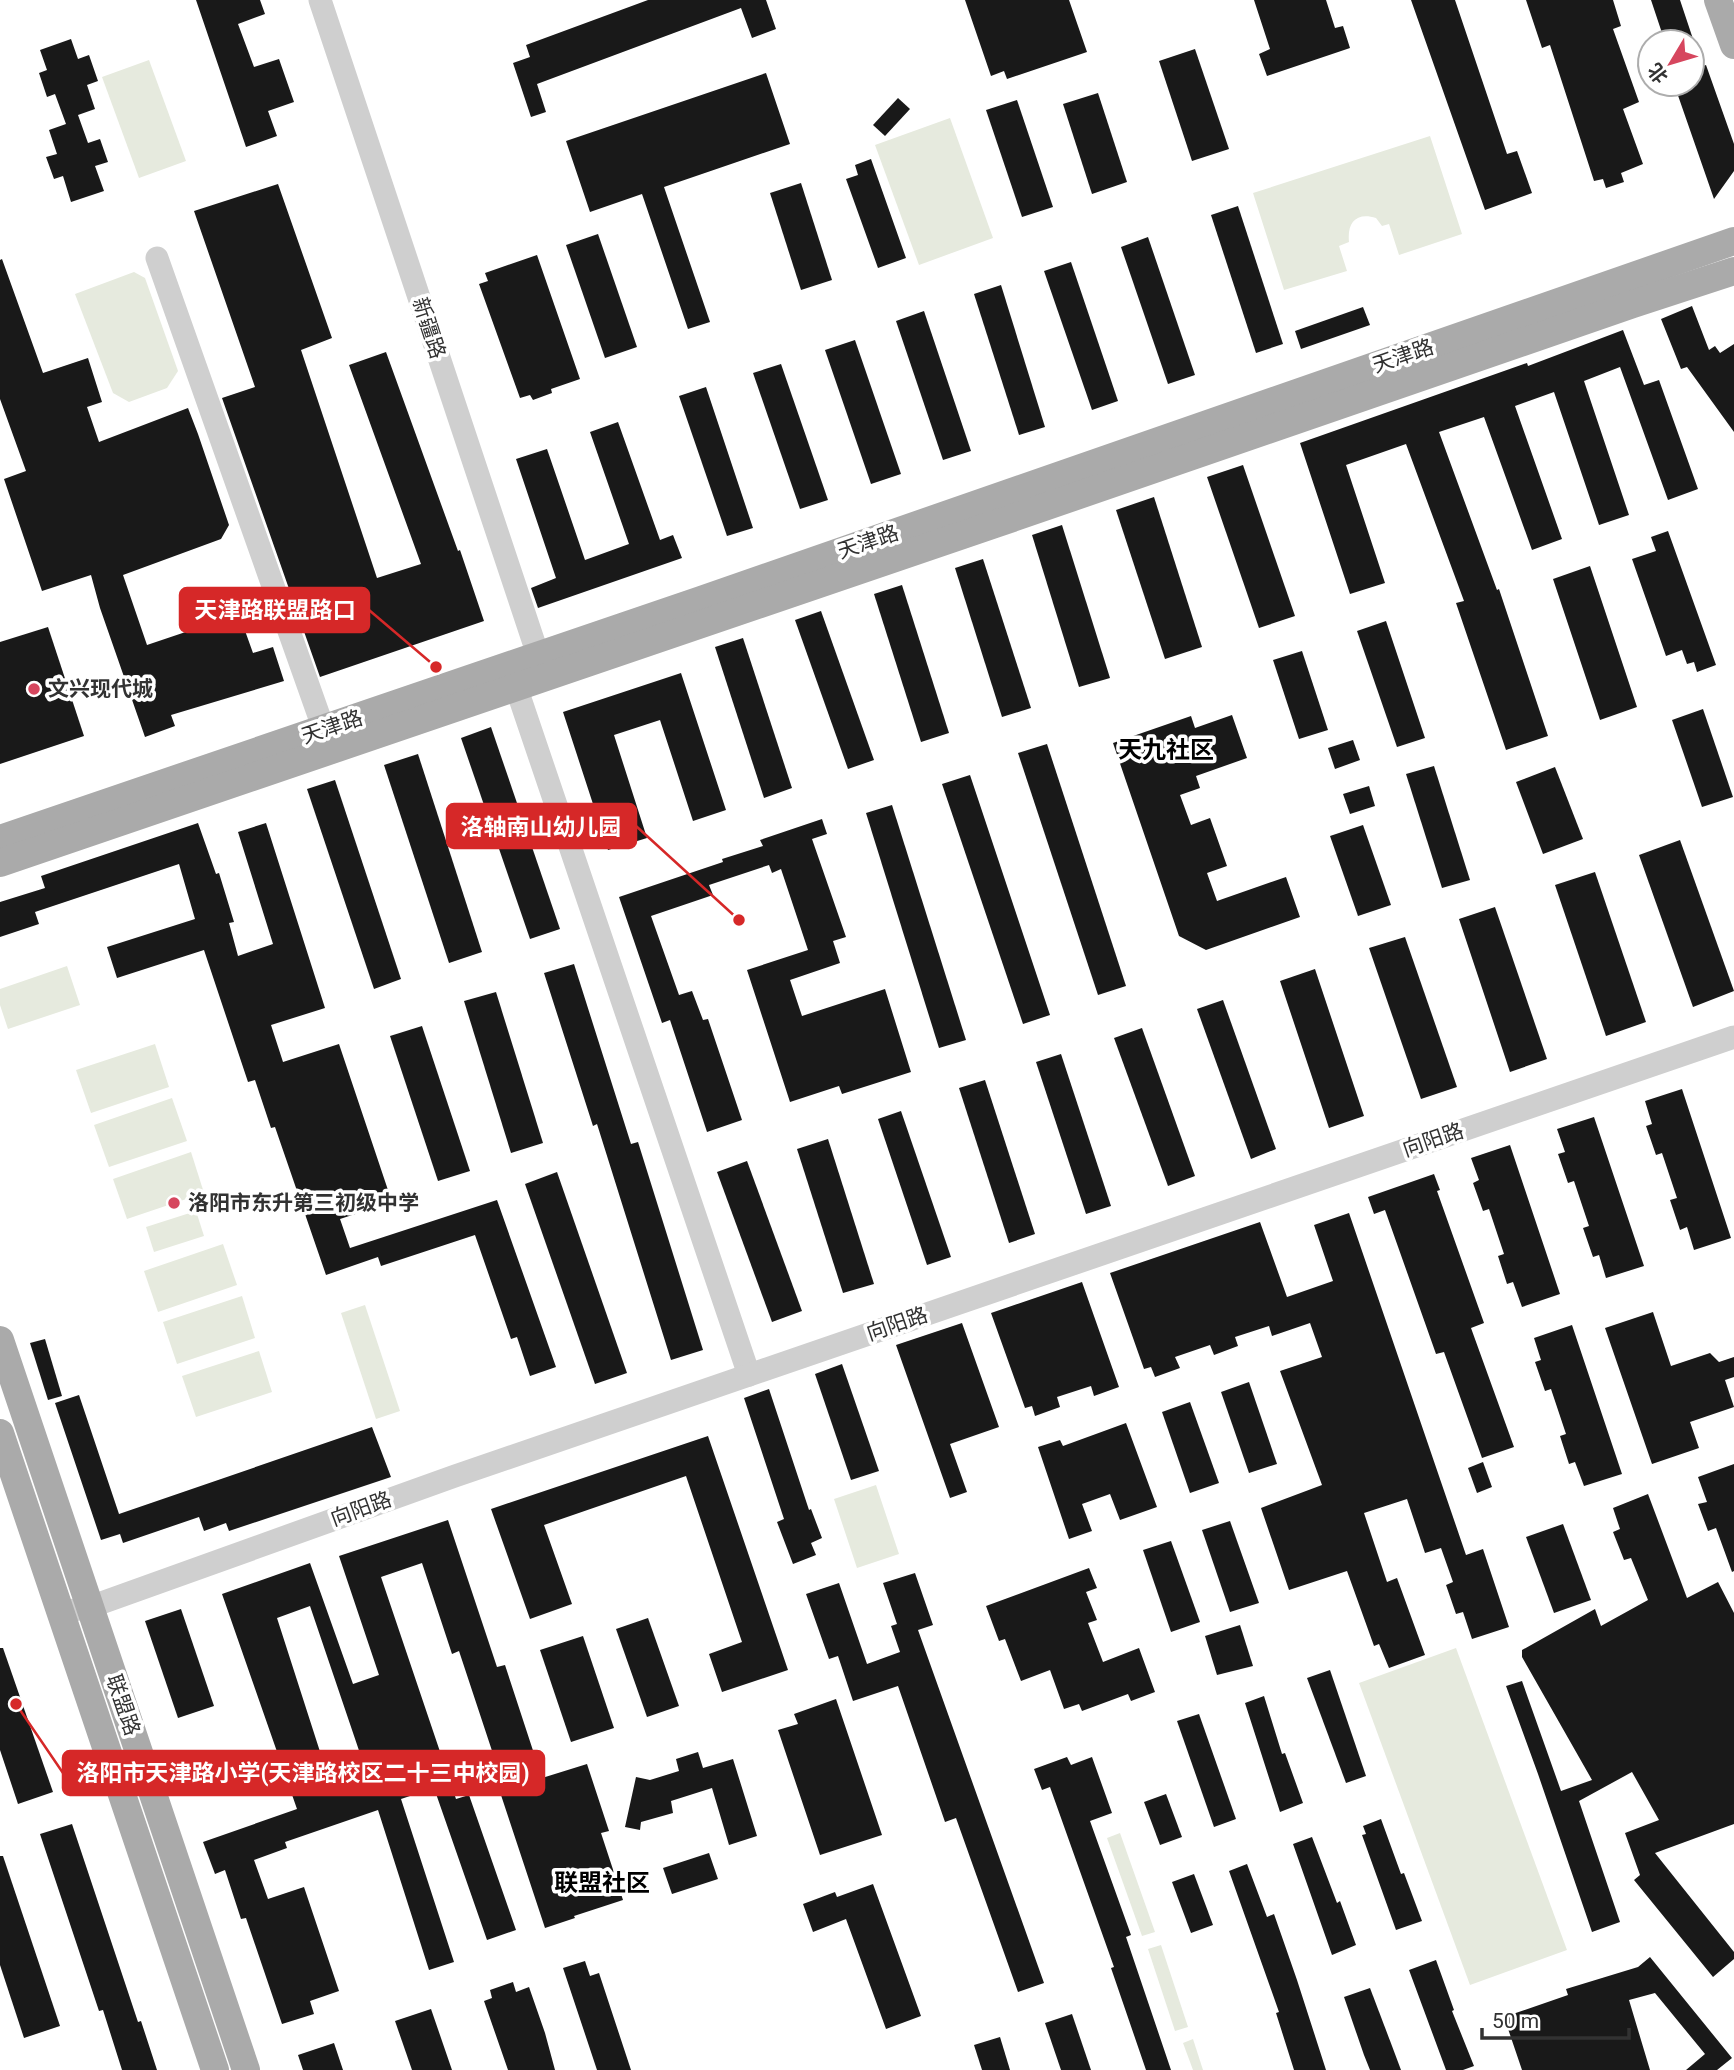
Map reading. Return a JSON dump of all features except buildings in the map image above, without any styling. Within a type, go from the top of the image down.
[{"type":"main road","points":[[1718,0],[1734,45]]},
{"type":"main road","name":"天津路","points":[[0,839],[324,730],[513,676],[538,655],[1734,241]]},
{"type":"main road","name":"天津路","points":[[0,863],[513,676],[1734,271]]},
{"type":"main road","name":"联盟路","points":[[0,1340],[246,2070]]},
{"type":"main road","name":"联盟路","points":[[0,1433],[215,2070]]},
{"type":"street","name":"新疆路","points":[[320,0],[538,655]]},
{"type":"street","points":[[157,258],[324,730]]},
{"type":"street","points":[[513,676],[749,1375]]},
{"type":"street","name":"向阳路","points":[[61,1613],[90,1607],[442,1480],[1734,1037]]},
{"type":"shaded area","points":[[149,60],[186,161],[139,178],[102,77]]},
{"type":"shaded area","points":[[950,118],[993,238],[919,265],[875,145]]},
{"type":"shaded area","points":[[1430,136],[1462,234],[1399,255],[1389,224],[1382,226],[1376,218],[1358,218],[1351,224],[1349,242],[1339,246],[1347,271],[1284,290],[1253,193]]},
{"type":"shaded area","points":[[134,272],[145,278],[178,371],[167,388],[129,402],[113,393],[75,294]]},
{"type":"shaded area","points":[[67,966],[80,1005],[8,1029],[0,1005],[0,989]]},
{"type":"shaded area","points":[[155,1044],[169,1087],[91,1113],[76,1070]]},
{"type":"shaded area","points":[[172,1098],[187,1141],[109,1167],[94,1125]]},
{"type":"shaded area","points":[[191,1152],[204,1193],[127,1219],[113,1179]]},
{"type":"shaded area","points":[[196,1211],[204,1236],[154,1252],[146,1227]]},
{"type":"shaded area","points":[[223,1244],[237,1285],[158,1312],[144,1271]]},
{"type":"shaded area","points":[[242,1296],[255,1338],[177,1364],[163,1322]]},
{"type":"shaded area","points":[[365,1305],[400,1411],[376,1419],[341,1313]]},
{"type":"shaded area","points":[[259,1351],[272,1392],[196,1417],[182,1376]]},
{"type":"shaded area","points":[[876,1485],[899,1554],[857,1568],[834,1499]]},
{"type":"shaded area","points":[[1456,1648],[1567,1950],[1470,1985],[1359,1683]]},
{"type":"shaded area","points":[[1120,1833],[1155,1932],[1142,1936],[1107,1838]]},
{"type":"shaded area","points":[[1161,1945],[1188,2027],[1175,2031],[1148,1949]]},
{"type":"shaded area","points":[[1193,2039],[1203,2070],[1193,2070],[1183,2043]]},
{"type":"place","name":"天津路联盟路口","points":[[436,667]]},
{"type":"place","name":"文兴现代城","points":[[34,689]]},
{"type":"place","name":"洛轴南山幼儿园","points":[[739,920]]},
{"type":"place","name":"洛阳市东升第三初级中学","points":[[174,1203]]},
{"type":"place","name":"洛阳市天津路小学(天津路校区二十三中校园)","points":[[16,1704]]},
{"type":"district","name":"天九社区","points":[[1166,750]]},
{"type":"district","name":"联盟社区","points":[[602,1883]]}]
